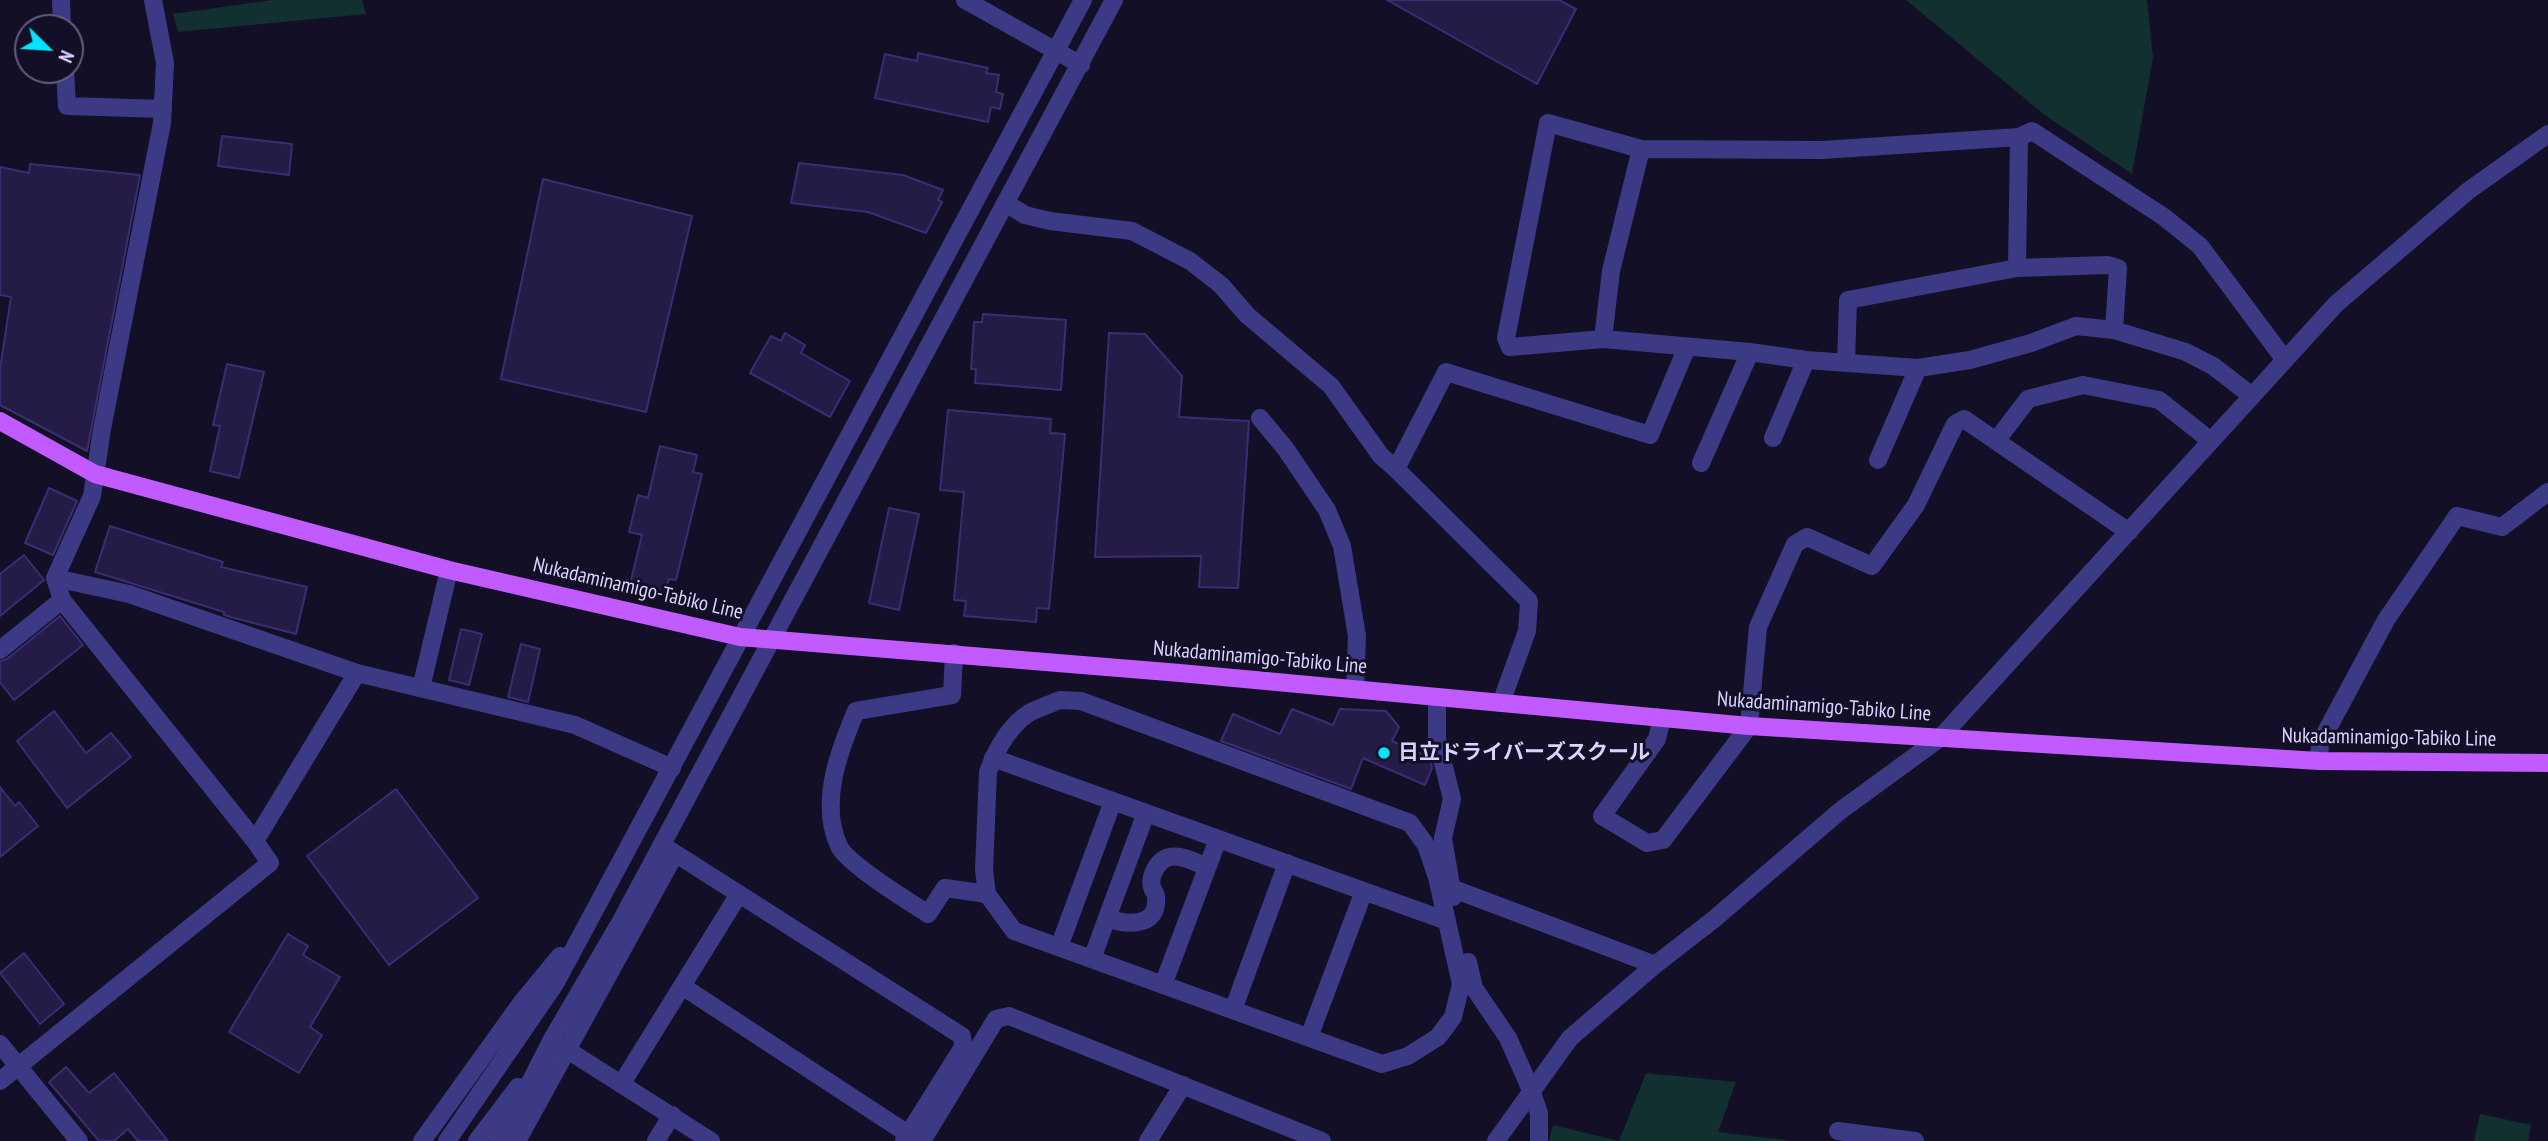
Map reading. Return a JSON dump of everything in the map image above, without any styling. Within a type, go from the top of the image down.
[{"type":"main road","name":"Nukadaminamigo-Tabiko Line","points":[[0,421],[95,474],[449,570],[740,637],[954,653],[1749,726],[2319,761],[2548,763]]},
{"type":"street","points":[[0,1081],[270,863],[62,600],[55,578],[92,496],[162,123],[164,63],[153,0]]},
{"type":"street","points":[[965,0],[1081,65]]},
{"type":"street","points":[[447,1141],[555,984],[1083,0]]},
{"type":"street","points":[[498,1141],[559,1045],[668,849],[773,638],[1114,0]]},
{"type":"street","points":[[66,84],[67,106],[163,108]]},
{"type":"street","points":[[2252,396],[2213,366],[2186,352],[2114,330],[2076,326],[2031,343],[1970,360],[1917,368],[1806,360],[1750,352],[1603,339],[1510,347],[1506,338],[1548,123],[1641,149],[1822,150],[2019,137],[2032,131],[2164,217],[2200,246],[2285,360]]},
{"type":"street","points":[[1496,1141],[1570,1038],[1840,811],[1940,738],[2336,304],[2468,191],[2548,134]]},
{"type":"street","points":[[2017,268],[2019,137]]},
{"type":"street","points":[[1603,339],[1611,271],[1641,149]]},
{"type":"street","points":[[1007,204],[1025,215],[1050,221],[1132,231],[1190,261],[1220,285],[1247,315],[1331,386],[1381,456],[1529,601],[1527,631],[1501,703]]},
{"type":"street","points":[[1846,362],[1848,300],[2017,268],[2108,265],[2118,268],[2114,330]]},
{"type":"street","points":[[1396,469],[1446,372],[1650,435],[1687,347]]},
{"type":"street","points":[[1701,463],[1750,352]]},
{"type":"street","points":[[1773,438],[1806,360]]},
{"type":"street","points":[[1878,460],[1917,368]]},
{"type":"street","points":[[1996,441],[2028,399],[2083,385],[2159,400],[2211,441]]},
{"type":"street","points":[[1260,418],[1285,448],[1327,510],[1342,546],[1357,636],[1355,689]]},
{"type":"street","points":[[1662,718],[1657,739],[1602,816],[1647,842],[1663,840],[1749,726],[1758,627],[1795,544],[1808,537],[1872,566],[1916,505],[1955,424],[1964,419],[2129,532]]},
{"type":"street","points":[[2319,761],[2320,743],[2386,620],[2457,516],[2502,527],[2548,492]]},
{"type":"street","points":[[421,688],[449,570]]},
{"type":"street","points":[[55,578],[129,594],[356,673],[575,725],[672,768]]},
{"type":"street","points":[[0,650],[62,600]]},
{"type":"street","points":[[954,653],[952,695],[856,711],[839,750],[830,808],[839,848],[873,877],[928,914],[945,888],[987,894]]},
{"type":"street","points":[[255,841],[356,673]]},
{"type":"street","points":[[1437,697],[1437,740],[1452,799],[1443,838],[1451,888],[1474,988],[1508,1038],[1531,1090],[1539,1113],[1539,1141]]},
{"type":"street","points":[[1060,700],[1081,702],[1410,823],[1426,845],[1437,877],[1461,984],[1453,1017],[1438,1037],[1408,1056],[1382,1064],[1014,931],[987,894],[984,870],[988,772],[993,758],[1005,738],[1030,713],[1060,700]]},
{"type":"street","points":[[993,758],[1447,921]]},
{"type":"street","points":[[1059,947],[1113,801]]},
{"type":"street","points":[[1092,959],[1146,813]]},
{"type":"street","points":[[1163,985],[1218,839]]},
{"type":"street","points":[[668,849],[962,1036],[963,1047],[919,1139]]},
{"type":"street","points":[[1107,918],[1128,924],[1149,918],[1155,909],[1156,896],[1151,886],[1153,873],[1162,861],[1170,856],[1208,867]]},
{"type":"street","points":[[1233,1010],[1287,863]]},
{"type":"street","points":[[1451,888],[1655,965]]},
{"type":"street","points":[[1309,1037],[1364,891]]},
{"type":"street","points":[[622,1083],[739,894]]},
{"type":"street","points":[[422,1141],[522,1003],[588,922]]},
{"type":"street","points":[[682,986],[919,1139]]},
{"type":"street","points":[[919,1139],[996,1018],[1009,1016],[1317,1140]]},
{"type":"street","points":[[0,1044],[79,1141]]},
{"type":"street","points":[[559,1045],[711,1141]]},
{"type":"street","points":[[477,1141],[559,1045]]},
{"type":"street","points":[[517,1141],[559,1045]]},
{"type":"street","points":[[1148,1141],[1183,1085]]},
{"type":"street","points":[[656,1141],[671,1115]]},
{"type":"street","points":[[1838,1131],[1915,1141]]},
{"type":"green space","points":[[272,0],[362,0],[366,14],[178,32],[173,14]]},
{"type":"green space","points":[[1906,0],[2147,0],[2153,58],[2132,174],[2046,116]]},
{"type":"green space","points":[[1646,1073],[1736,1082],[1718,1132],[1792,1141],[1619,1141]]},
{"type":"green space","points":[[2480,1114],[2531,1125],[2528,1141],[2474,1141]]},
{"type":"green space","points":[[1553,1125],[1619,1141],[1549,1141]]},
{"type":"building","points":[[1387,0],[1559,0],[1576,9],[1537,84]]},
{"type":"building","points":[[918,53],[988,68],[986,73],[999,75],[996,92],[1003,94],[1000,109],[991,107],[988,122],[875,98],[885,54],[917,61]]},
{"type":"building","points":[[222,136],[292,144],[289,175],[218,166]]},
{"type":"building","points":[[799,163],[903,175],[943,190],[938,200],[942,202],[926,233],[868,212],[791,203]]},
{"type":"building","points":[[30,164],[140,175],[87,451],[0,405],[0,369],[11,297],[0,295],[0,167],[29,173]]},
{"type":"building","points":[[543,179],[692,216],[646,412],[501,379]]},
{"type":"building","points":[[983,314],[1066,320],[1061,390],[975,383],[976,369],[971,369],[974,322],[982,322]]},
{"type":"building","points":[[785,333],[805,345],[801,353],[850,381],[830,417],[750,373],[771,336],[781,341]]},
{"type":"building","points":[[1109,333],[1145,334],[1182,376],[1179,417],[1249,421],[1238,588],[1199,587],[1201,556],[1095,557]]},
{"type":"building","points":[[227,364],[264,372],[239,478],[210,471],[220,426],[213,425]]},
{"type":"building","points":[[948,410],[1051,419],[1050,433],[1065,434],[1049,609],[1037,608],[1036,622],[964,616],[966,601],[954,600],[964,492],[940,490]]},
{"type":"building","points":[[660,446],[697,455],[693,472],[702,474],[676,580],[669,579],[664,596],[629,588],[642,535],[629,532],[638,495],[648,498]]},
{"type":"building","points":[[49,488],[77,501],[53,555],[25,543]]},
{"type":"building","points":[[889,508],[919,514],[899,610],[869,603]]},
{"type":"building","points":[[110,526],[223,562],[221,567],[307,587],[296,634],[224,615],[224,612],[95,572]]},
{"type":"building","points":[[24,555],[44,580],[0,616],[0,574]]},
{"type":"building","points":[[60,616],[83,645],[14,700],[0,682],[0,661],[7,659]]},
{"type":"building","points":[[461,629],[482,634],[469,685],[449,680]]},
{"type":"building","points":[[521,644],[540,649],[528,702],[508,697]]},
{"type":"building","name":"日立ドライバーズスクール","points":[[1292,709],[1333,725],[1340,709],[1386,711],[1399,727],[1392,741],[1430,758],[1432,768],[1425,785],[1363,758],[1351,789],[1221,741],[1233,714],[1280,734]]},
{"type":"building","points":[[54,711],[86,753],[111,733],[131,757],[67,808],[17,741]]},
{"type":"building","points":[[0,787],[15,806],[19,802],[38,826],[0,857]]},
{"type":"building","points":[[396,789],[478,898],[389,965],[307,856]]},
{"type":"building","points":[[288,934],[308,946],[303,955],[340,977],[310,1027],[322,1035],[299,1073],[229,1032]]},
{"type":"building","points":[[24,953],[64,1004],[40,1024],[0,973]]},
{"type":"building","points":[[66,1067],[89,1093],[114,1073],[168,1141],[138,1141],[128,1129],[114,1141],[99,1141],[49,1082]]},
{"type":"place","name":"日立ドライバーズスクール","points":[[1384,753]]}]
